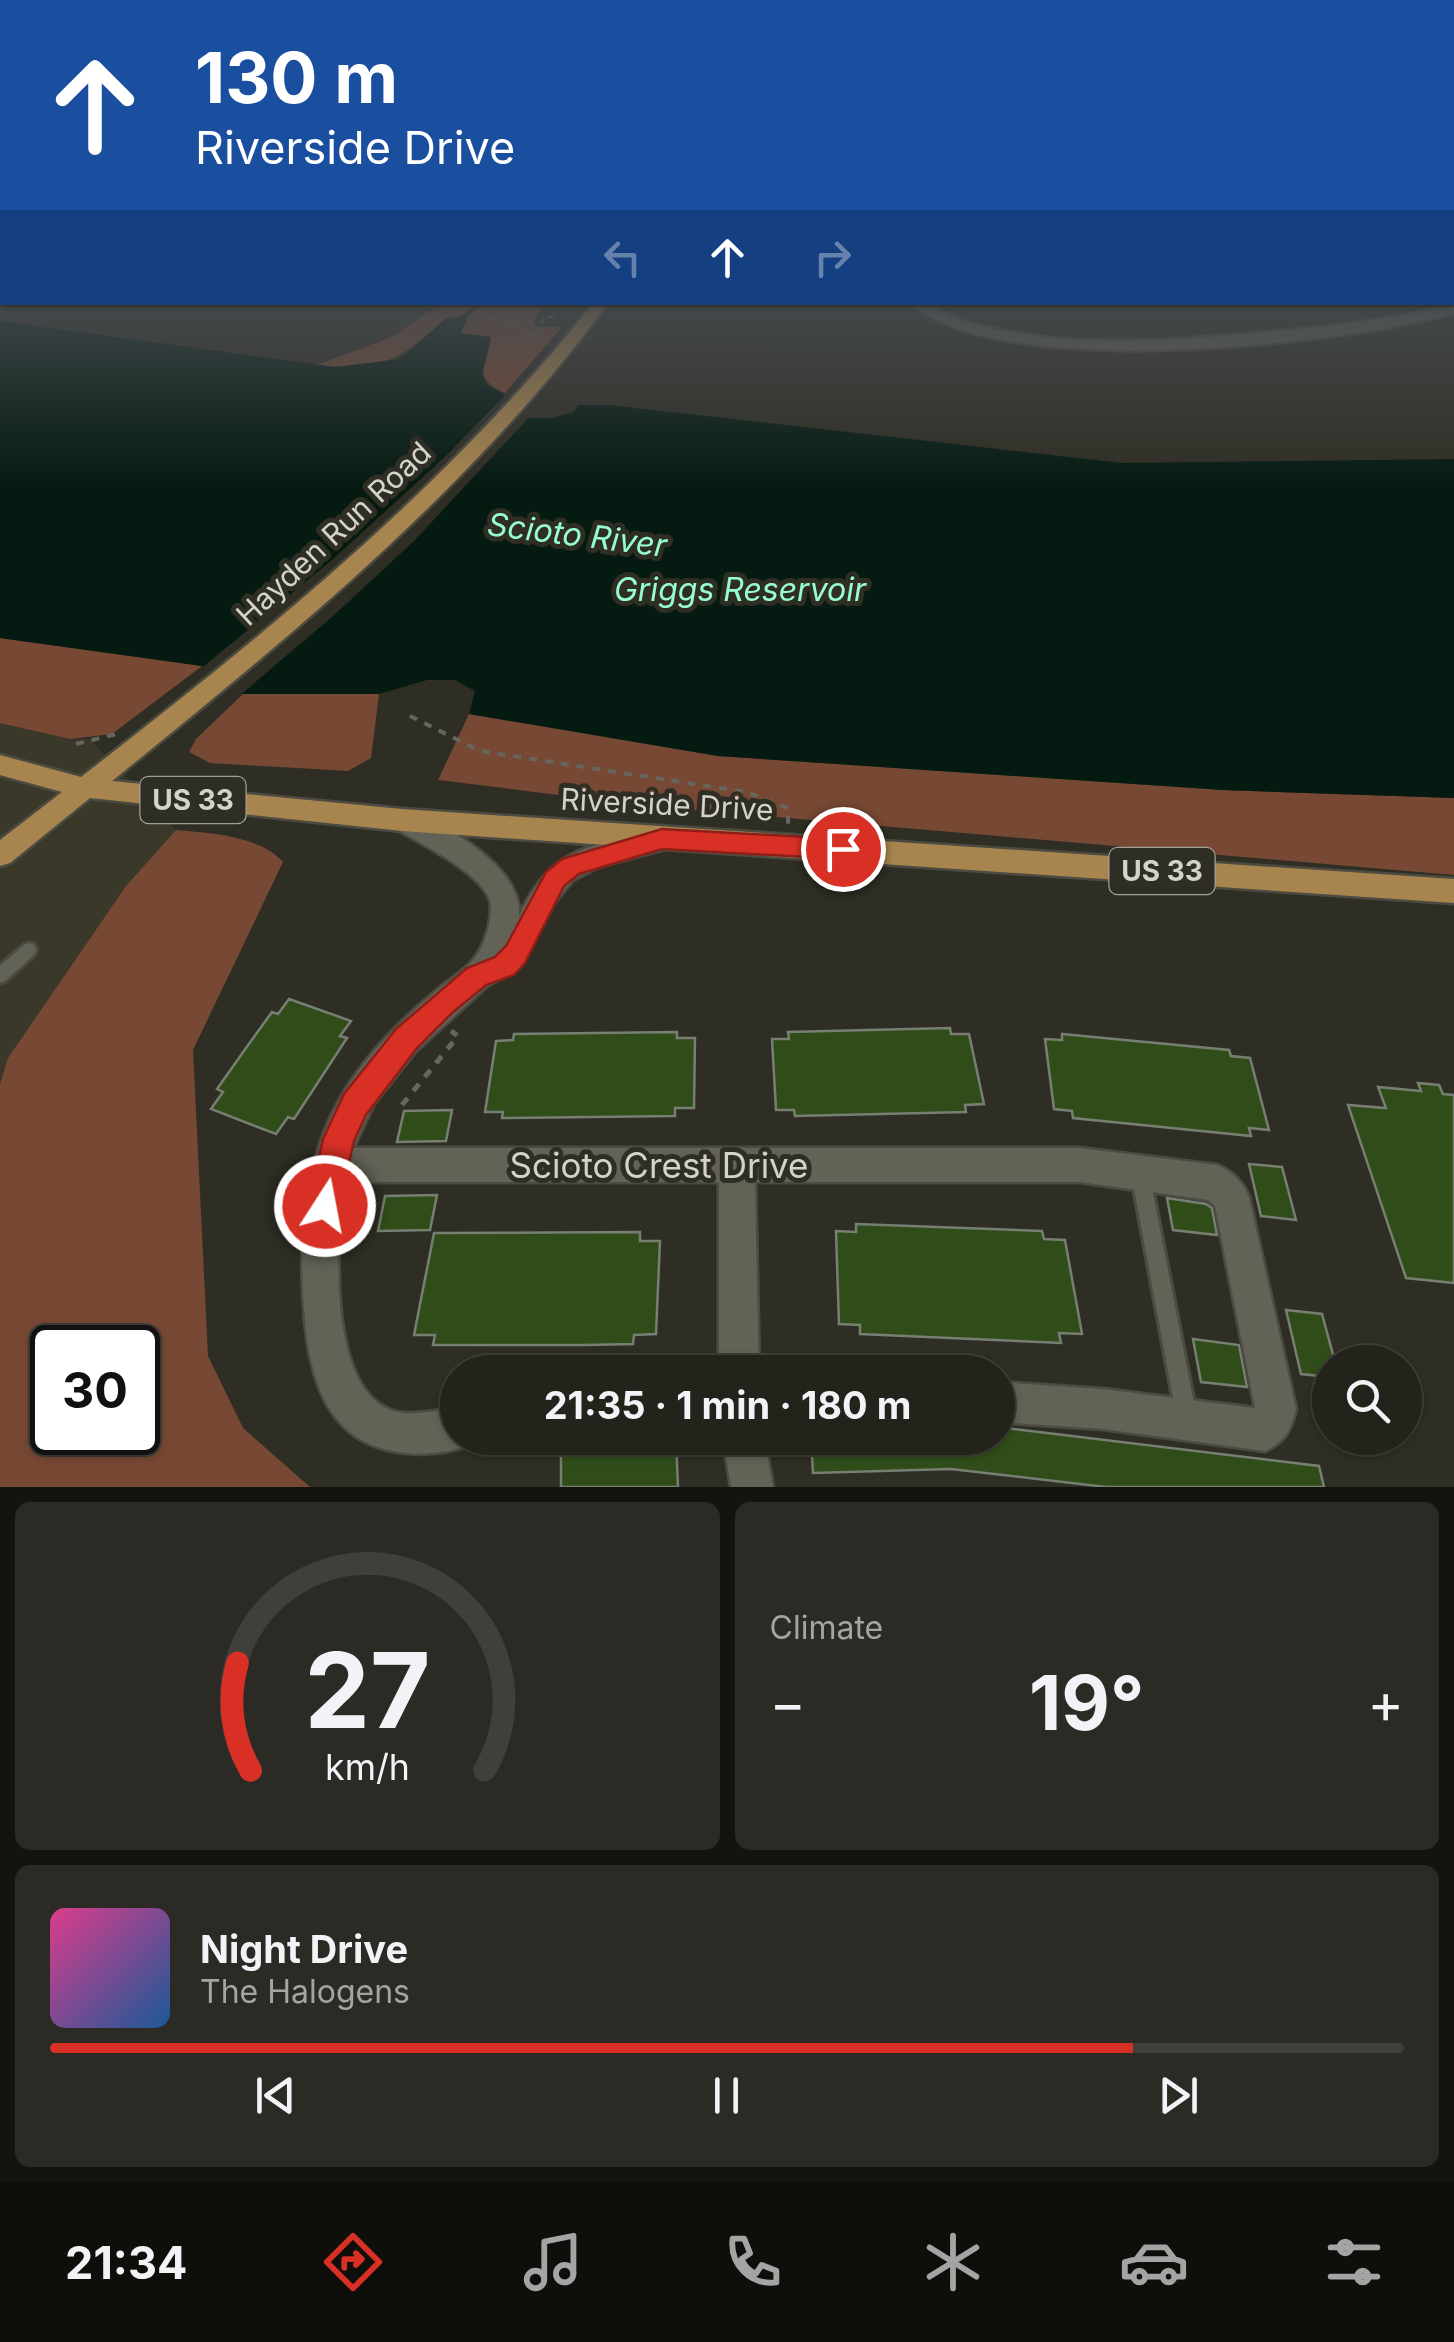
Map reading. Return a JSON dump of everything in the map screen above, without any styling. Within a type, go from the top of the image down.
[{"type":"main road","name":"Hayden Run Road","points":[[0,855],[190,706],[396,528],[567,346]]},
{"type":"main road","name":"Riverside Drive","points":[[0,765],[85,788],[402,820],[1454,891]]},
{"type":"street","points":[[402,820],[495,878],[504,897],[492,956],[476,976],[406,1038],[355,1104],[339,1139],[333,1165],[319,1268],[336,1383],[361,1417],[394,1435],[440,1431]]},
{"type":"street","points":[[476,976],[505,966],[555,879],[571,866],[662,839]]},
{"type":"street","name":"Scioto Crest Drive","points":[[333,1165],[1080,1165],[1217,1183],[1231,1198],[1276,1409],[1264,1430],[1187,1421]]},
{"type":"street","points":[[738,1166],[739,1355]]},
{"type":"street","points":[[1015,1403],[1187,1421]]},
{"type":"street","points":[[747,1455],[752,1487]]},
{"type":"lane","points":[[0,976],[29,950]]},
{"type":"lane","points":[[1140,1171],[1187,1421]]},
{"type":"path","points":[[410,716],[480,751],[746,792],[788,808],[789,845]]},
{"type":"shaded area","points":[[367,346],[412,346],[387,361],[372,364],[314,366]]},
{"type":"shaded area","points":[[489,346],[545,346],[505,393],[488,381],[484,370]]},
{"type":"shaded area","points":[[0,638],[202,666],[112,734],[70,739],[0,723]]},
{"type":"shaded area","points":[[243,694],[379,694],[371,758],[348,771],[210,763],[189,752],[196,739]]},
{"type":"shaded area","points":[[469,714],[718,756],[1223,790],[1454,798],[1454,875],[649,806],[438,780]]},
{"type":"shaded area","points":[[0,723],[70,739],[90,739],[176,830],[126,886],[9,1058],[0,1084]]},
{"type":"shaded area","points":[[176,830],[248,841],[283,862],[193,1050],[208,1356],[243,1428],[310,1487],[0,1487],[0,1084],[8,1058],[126,886]]},
{"type":"water","name":"Griggs Reservoir","points":[[0,346],[185,346],[335,367],[400,359],[414,346],[489,346],[482,375],[487,385],[512,399],[509,418],[551,418],[574,412],[578,405],[609,405],[1121,463],[1454,459],[1454,798],[1223,790],[718,756],[469,714],[475,691],[455,680],[427,680],[379,694],[243,694],[202,666],[0,638]]},
{"type":"pier","points":[[509,391],[515,396],[515,413],[533,413],[415,540],[333,616],[238,697],[198,671],[332,560],[446,456]]},
{"type":"building","points":[[289,999],[351,1021],[340,1036],[347,1038],[294,1119],[288,1117],[276,1134],[211,1109],[223,1092],[217,1089],[246,1048],[272,1012],[278,1014]]},
{"type":"building","points":[[950,1028],[951,1034],[969,1034],[984,1104],[965,1105],[966,1112],[795,1116],[794,1110],[776,1110],[772,1039],[789,1039],[788,1032]]},
{"type":"building","points":[[677,1032],[677,1038],[695,1038],[694,1108],[675,1108],[675,1116],[502,1118],[503,1112],[485,1112],[496,1041],[513,1040],[514,1034]]},
{"type":"building","points":[[1062,1034],[1229,1050],[1231,1056],[1250,1058],[1269,1130],[1249,1128],[1251,1136],[1073,1118],[1072,1111],[1054,1109],[1045,1039],[1062,1040]]},
{"type":"building","points":[[1418,1083],[1439,1085],[1443,1094],[1454,1095],[1454,1283],[1406,1278],[1348,1105],[1386,1108],[1378,1087],[1421,1091]]},
{"type":"building","points":[[452,1110],[446,1141],[397,1142],[404,1111]]},
{"type":"building","points":[[1249,1164],[1282,1167],[1296,1220],[1261,1216]]},
{"type":"building","points":[[437,1195],[430,1230],[378,1231],[385,1196]]},
{"type":"building","points":[[1167,1198],[1212,1208],[1217,1235],[1173,1230]]},
{"type":"building","points":[[856,1224],[1042,1231],[1044,1239],[1065,1240],[1082,1334],[1059,1333],[1061,1343],[860,1334],[860,1325],[839,1324],[836,1231],[856,1232]]},
{"type":"building","points":[[640,1232],[640,1241],[660,1241],[656,1334],[634,1335],[633,1344],[584,1345],[433,1345],[435,1335],[414,1335],[434,1233]]},
{"type":"building","points":[[1286,1310],[1322,1314],[1330,1345],[1312,1345],[1312,1375],[1301,1374]]},
{"type":"building","points":[[1193,1339],[1239,1345],[1247,1387],[1201,1382]]},
{"type":"building","points":[[1015,1429],[1319,1466],[1324,1487],[1106,1487],[951,1469],[813,1473],[812,1455],[1015,1455]]},
{"type":"building","points":[[561,1455],[677,1455],[678,1487],[561,1487]]},
{"type":"route","points":[[325,1206],[339,1139],[355,1104],[406,1038],[442,1004],[476,976],[505,966],[555,879],[571,866],[662,839],[843,849]]},
{"type":"water label","name":"Scioto River","points":[[577,535]]}]
